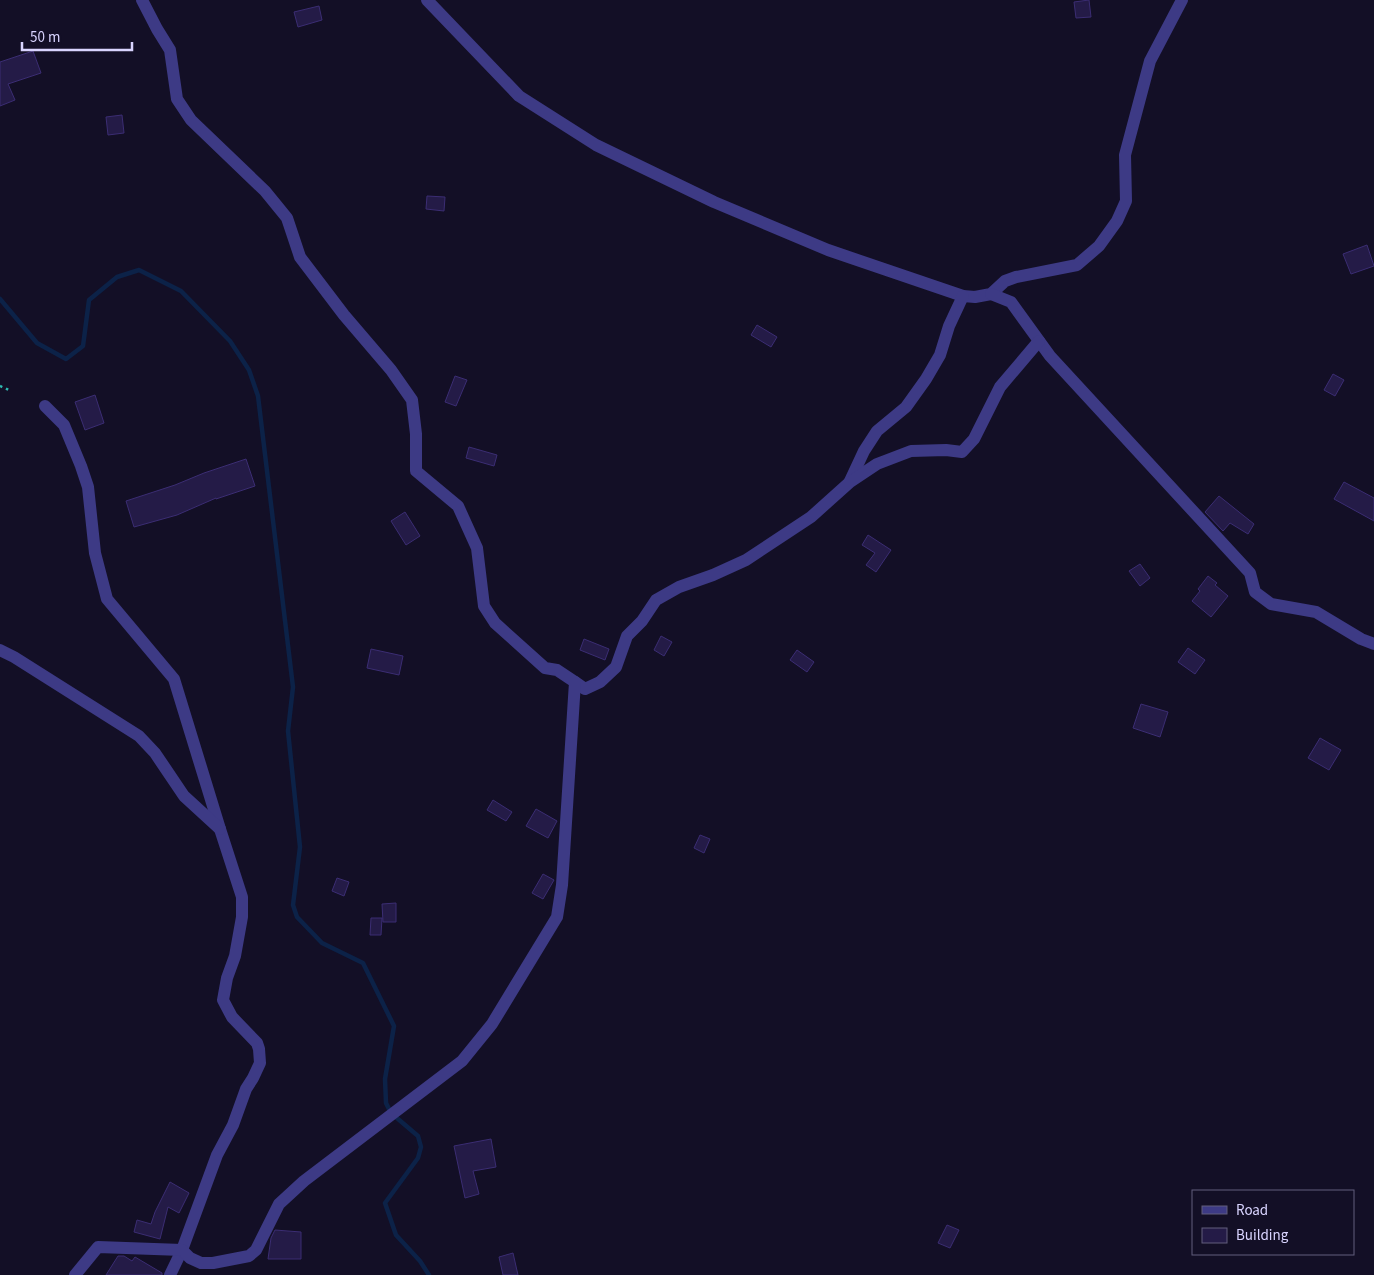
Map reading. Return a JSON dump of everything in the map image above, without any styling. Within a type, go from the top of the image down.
[{"type":"street","points":[[142,0],[170,50],[177,99],[191,120],[265,190],[287,218],[300,257],[344,315],[391,370],[412,400],[416,434],[416,471],[458,506],[476,548],[484,606],[494,623],[545,668],[557,670],[585,689],[600,682],[616,667],[626,636],[642,621],[656,600],[679,587],[713,575],[746,560],[811,517],[850,482],[877,464],[911,451],[946,450],[962,452],[974,439],[1000,387],[1039,341]]},
{"type":"street","points":[[427,0],[519,96],[596,146],[714,202],[828,250],[963,296],[975,297],[991,294],[1005,281],[1016,277],[1076,265],[1099,246],[1117,221],[1126,201],[1125,155],[1150,61],[1182,0]]},
{"type":"street","points":[[991,294],[1011,302],[1050,356],[1250,573],[1255,592],[1272,604],[1316,612],[1361,639],[1374,644]]},
{"type":"street","points":[[850,482],[864,451],[877,431],[906,407],[926,379],[940,355],[949,326],[963,296]]},
{"type":"street","points":[[45,406],[64,425],[82,466],[88,487],[95,552],[107,599],[174,679],[242,897],[242,917],[235,956],[226,978],[223,1000],[232,1017],[257,1043],[260,1063],[246,1088],[233,1126],[217,1155],[182,1250],[170,1275]]},
{"type":"street","points":[[0,650],[139,736],[155,753],[184,796],[220,829]]},
{"type":"street","points":[[74,1275],[98,1247],[182,1250],[190,1258],[201,1263],[212,1263],[249,1256],[256,1250],[279,1204],[304,1181],[462,1061],[492,1024],[557,917],[562,884],[575,682]]},
{"type":"path","points":[[0,386],[11,391]]},
{"type":"building","points":[[1089,0],[1091,17],[1076,18],[1074,2]]},
{"type":"building","points":[[319,6],[322,20],[298,27],[294,12]]},
{"type":"building","points":[[33,51],[41,73],[8,84],[15,100],[0,106],[0,62]]},
{"type":"building","points":[[122,115],[124,133],[108,135],[106,117]]},
{"type":"building","points":[[427,196],[445,197],[444,211],[426,209]]},
{"type":"building","points":[[1367,245],[1374,266],[1351,274],[1343,254]]},
{"type":"building","points":[[757,325],[777,337],[771,347],[751,335]]},
{"type":"building","points":[[1333,374],[1344,380],[1335,396],[1324,390]]},
{"type":"building","points":[[455,376],[467,380],[456,406],[445,402]]},
{"type":"building","points":[[95,395],[104,423],[85,430],[75,402]]},
{"type":"building","points":[[469,447],[497,455],[494,466],[466,458]]},
{"type":"building","points":[[246,459],[255,486],[216,498],[177,515],[134,527],[126,501]]},
{"type":"building","points":[[1344,482],[1374,498],[1374,521],[1334,499]]},
{"type":"building","points":[[1219,496],[1254,524],[1248,534],[1230,523],[1223,531],[1205,512]]},
{"type":"building","points":[[405,512],[420,536],[406,545],[391,521]]},
{"type":"building","points":[[868,535],[891,550],[876,572],[866,565],[875,553],[862,545]]},
{"type":"building","points":[[1140,564],[1150,578],[1140,586],[1129,571]]},
{"type":"building","points":[[1208,576],[1228,596],[1211,617],[1192,601]]},
{"type":"building","points":[[661,636],[672,642],[664,656],[654,650]]},
{"type":"building","points":[[584,639],[609,649],[605,660],[580,650]]},
{"type":"building","points":[[1188,648],[1205,660],[1195,674],[1178,662]]},
{"type":"building","points":[[371,649],[403,656],[399,675],[367,668]]},
{"type":"building","points":[[797,650],[814,662],[807,672],[790,660]]},
{"type":"building","points":[[1141,704],[1168,712],[1160,737],[1133,728]]},
{"type":"building","points":[[1320,738],[1341,750],[1329,770],[1308,758]]},
{"type":"building","points":[[493,800],[512,812],[506,821],[487,810]]},
{"type":"building","points":[[536,809],[557,821],[548,838],[526,826]]},
{"type":"building","points":[[700,835],[710,839],[704,853],[694,848]]},
{"type":"building","points":[[543,874],[554,880],[543,899],[532,893]]},
{"type":"building","points":[[337,878],[349,882],[344,896],[332,891]]},
{"type":"building","points":[[396,903],[396,922],[383,922],[382,904]]},
{"type":"building","points":[[371,918],[382,918],[381,935],[370,935]]},
{"type":"building","points":[[491,1139],[496,1167],[473,1171],[479,1194],[465,1198],[454,1146]]},
{"type":"building","points":[[170,1182],[189,1193],[179,1213],[168,1207],[160,1239],[134,1232],[137,1220],[151,1224]]},
{"type":"building","points":[[947,1225],[959,1230],[950,1248],[938,1243]]},
{"type":"building","points":[[275,1230],[301,1232],[301,1259],[268,1259],[271,1238]]},
{"type":"building","points":[[513,1253],[518,1275],[503,1275],[499,1257]]},
{"type":"building","points":[[118,1256],[124,1256],[132,1261],[135,1257],[162,1273],[162,1275],[106,1275]]},
{"type":"waterway","points":[[0,299],[37,343],[66,359],[83,346],[89,300],[117,277],[139,270],[181,291],[230,341],[249,370],[258,396],[293,687],[288,731],[300,847],[293,905],[297,917],[322,943],[363,963],[394,1026],[385,1079],[386,1103],[391,1113],[418,1136],[421,1147],[418,1158],[385,1203],[396,1235],[420,1261],[429,1275]]}]
